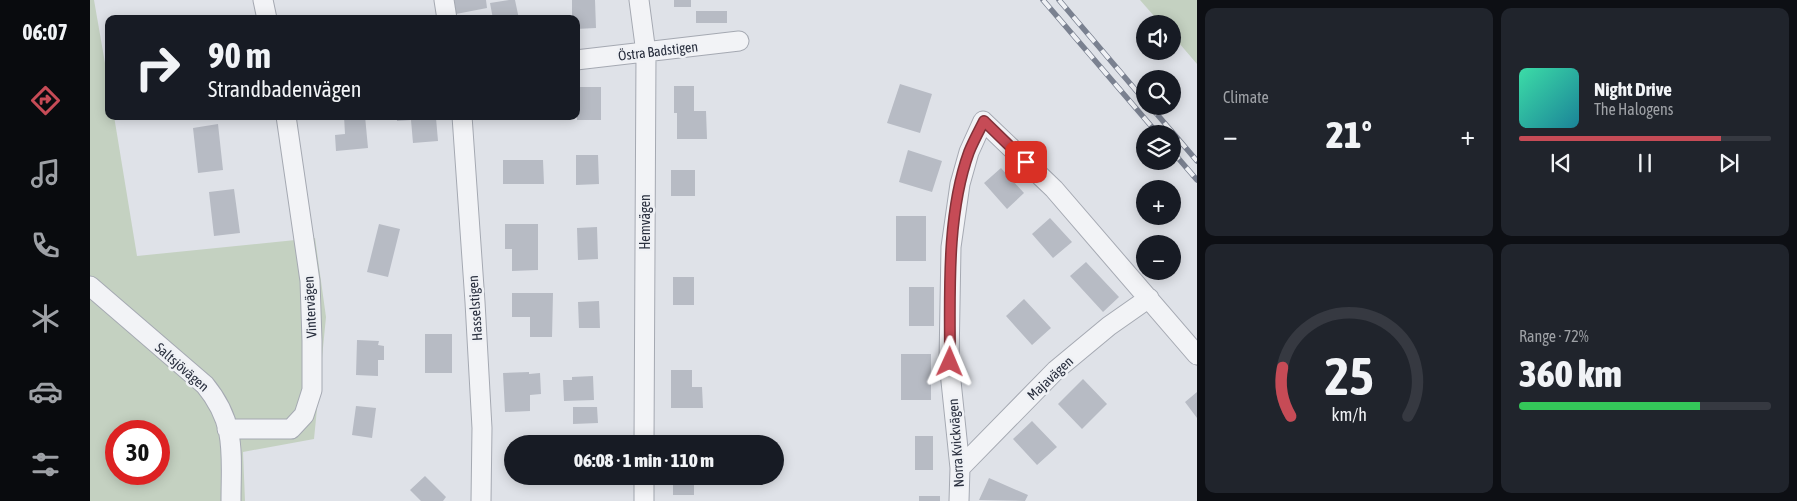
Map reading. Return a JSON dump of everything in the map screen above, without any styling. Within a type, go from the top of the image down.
[{"type":"street","points":[[263,0],[266,15]]},
{"type":"street","points":[[444,0],[447,15]]},
{"type":"street","name":"Hemvägen","points":[[639,0],[646,52],[644,435]]},
{"type":"street","name":"Östra Badstigen","points":[[580,60],[739,41]]},
{"type":"street","name":"Vintervägen","points":[[228,429],[292,429],[304,415],[312,390],[310,281],[287,120]]},
{"type":"street","name":"Hasselstigen","points":[[462,120],[475,293],[482,428],[481,501]]},
{"type":"street","name":"Norra Kvickvägen","points":[[960,501],[960,468],[950,362],[951,247],[960,184],[969,152],[984,121],[1054,189],[1149,298]]},
{"type":"street","name":"Saltsjövägen","points":[[90,286],[205,385],[216,398],[224,412],[232,447],[231,501]]},
{"type":"street","points":[[1149,298],[1197,355]]},
{"type":"street","name":"Majavägen","points":[[960,468],[1056,370],[1109,326],[1149,298]]},
{"type":"street","points":[[644,485],[644,501]]},
{"type":"green space","points":[[90,0],[94,0],[105,63],[105,120],[115,120],[137,256],[315,238],[326,317],[314,439],[243,452],[245,501],[90,501]]},
{"type":"green space","points":[[1140,0],[1197,0],[1197,64],[1181,45],[1181,15],[1153,15]]},
{"type":"building","points":[[454,0],[486,0],[487,8],[456,14]]},
{"type":"building","points":[[515,0],[518,15],[492,15],[490,3]]},
{"type":"building","points":[[572,0],[595,0],[596,28],[580,29],[580,15],[572,15]]},
{"type":"building","points":[[674,0],[691,0],[691,7],[674,7]]},
{"type":"building","points":[[696,11],[727,11],[727,23],[696,23]]},
{"type":"building","points":[[900,84],[932,94],[920,133],[887,123]]},
{"type":"building","points":[[674,86],[694,86],[694,111],[706,111],[707,139],[677,139],[677,113],[674,113]]},
{"type":"building","points":[[580,87],[601,87],[601,120],[580,120]]},
{"type":"building","points":[[344,120],[365,120],[368,148],[336,151],[335,135],[345,134]]},
{"type":"building","points":[[411,120],[436,120],[438,141],[413,143]]},
{"type":"building","points":[[218,124],[223,170],[198,173],[193,128]]},
{"type":"building","points":[[908,150],[942,161],[932,192],[899,182]]},
{"type":"building","points":[[576,155],[598,155],[599,184],[576,185]]},
{"type":"building","points":[[503,160],[543,160],[544,184],[503,184]]},
{"type":"building","points":[[1001,168],[1024,193],[1007,209],[984,183]]},
{"type":"building","points":[[671,170],[695,170],[695,196],[671,196]]},
{"type":"building","points":[[234,189],[240,233],[214,236],[209,192]]},
{"type":"building","points":[[896,216],[926,216],[926,261],[896,261]]},
{"type":"building","points":[[1050,218],[1072,242],[1053,258],[1032,234]]},
{"type":"building","points":[[379,224],[400,229],[388,277],[367,272]]},
{"type":"building","points":[[505,224],[538,224],[538,270],[512,271],[512,249],[505,249]]},
{"type":"building","points":[[597,227],[598,259],[578,260],[577,228]]},
{"type":"building","points":[[1086,262],[1119,297],[1103,312],[1070,276]]},
{"type":"building","points":[[673,277],[694,277],[694,305],[673,305]]},
{"type":"building","points":[[909,287],[934,287],[934,326],[909,326]]},
{"type":"building","points":[[512,293],[553,293],[552,337],[530,337],[530,317],[512,317]]},
{"type":"building","points":[[1024,299],[1051,328],[1032,345],[1006,316]]},
{"type":"building","points":[[599,301],[600,328],[579,328],[578,302]]},
{"type":"building","points":[[425,334],[452,334],[452,373],[425,373]]},
{"type":"building","points":[[357,340],[379,341],[378,345],[384,346],[384,360],[378,360],[378,376],[356,375]]},
{"type":"building","points":[[901,354],[931,354],[931,400],[901,400]]},
{"type":"building","points":[[671,370],[692,370],[692,387],[702,387],[703,408],[671,408]]},
{"type":"building","points":[[529,372],[529,374],[540,373],[541,394],[530,395],[530,411],[505,412],[503,373]]},
{"type":"building","points":[[593,376],[594,400],[564,401],[563,380],[572,380],[572,377]]},
{"type":"building","points":[[1083,379],[1107,404],[1082,429],[1058,404]]},
{"type":"building","points":[[1197,392],[1197,418],[1185,402]]},
{"type":"building","points":[[356,406],[376,408],[372,438],[352,435]]},
{"type":"building","points":[[573,407],[597,407],[598,423],[573,424]]},
{"type":"building","points":[[1032,421],[1057,447],[1037,465],[1013,439]]},
{"type":"building","points":[[915,436],[933,436],[933,470],[915,470]]},
{"type":"building","points":[[425,476],[446,497],[443,501],[421,501],[410,490]]},
{"type":"building","points":[[989,478],[1028,495],[1025,501],[979,500]]},
{"type":"building","points":[[673,485],[694,485],[694,495],[673,495]]},
{"type":"building","points":[[919,496],[940,496],[940,501],[919,501]]},
{"type":"railway","points":[[1043,0],[1150,125]]},
{"type":"railway","points":[[1059,0],[1136,90]]},
{"type":"railway","points":[[1158,115],[1197,161]]},
{"type":"railway","points":[[1181,161],[1197,180]]},
{"type":"route","points":[[950,362],[951,247],[960,184],[969,152],[984,121],[1026,162]]}]
